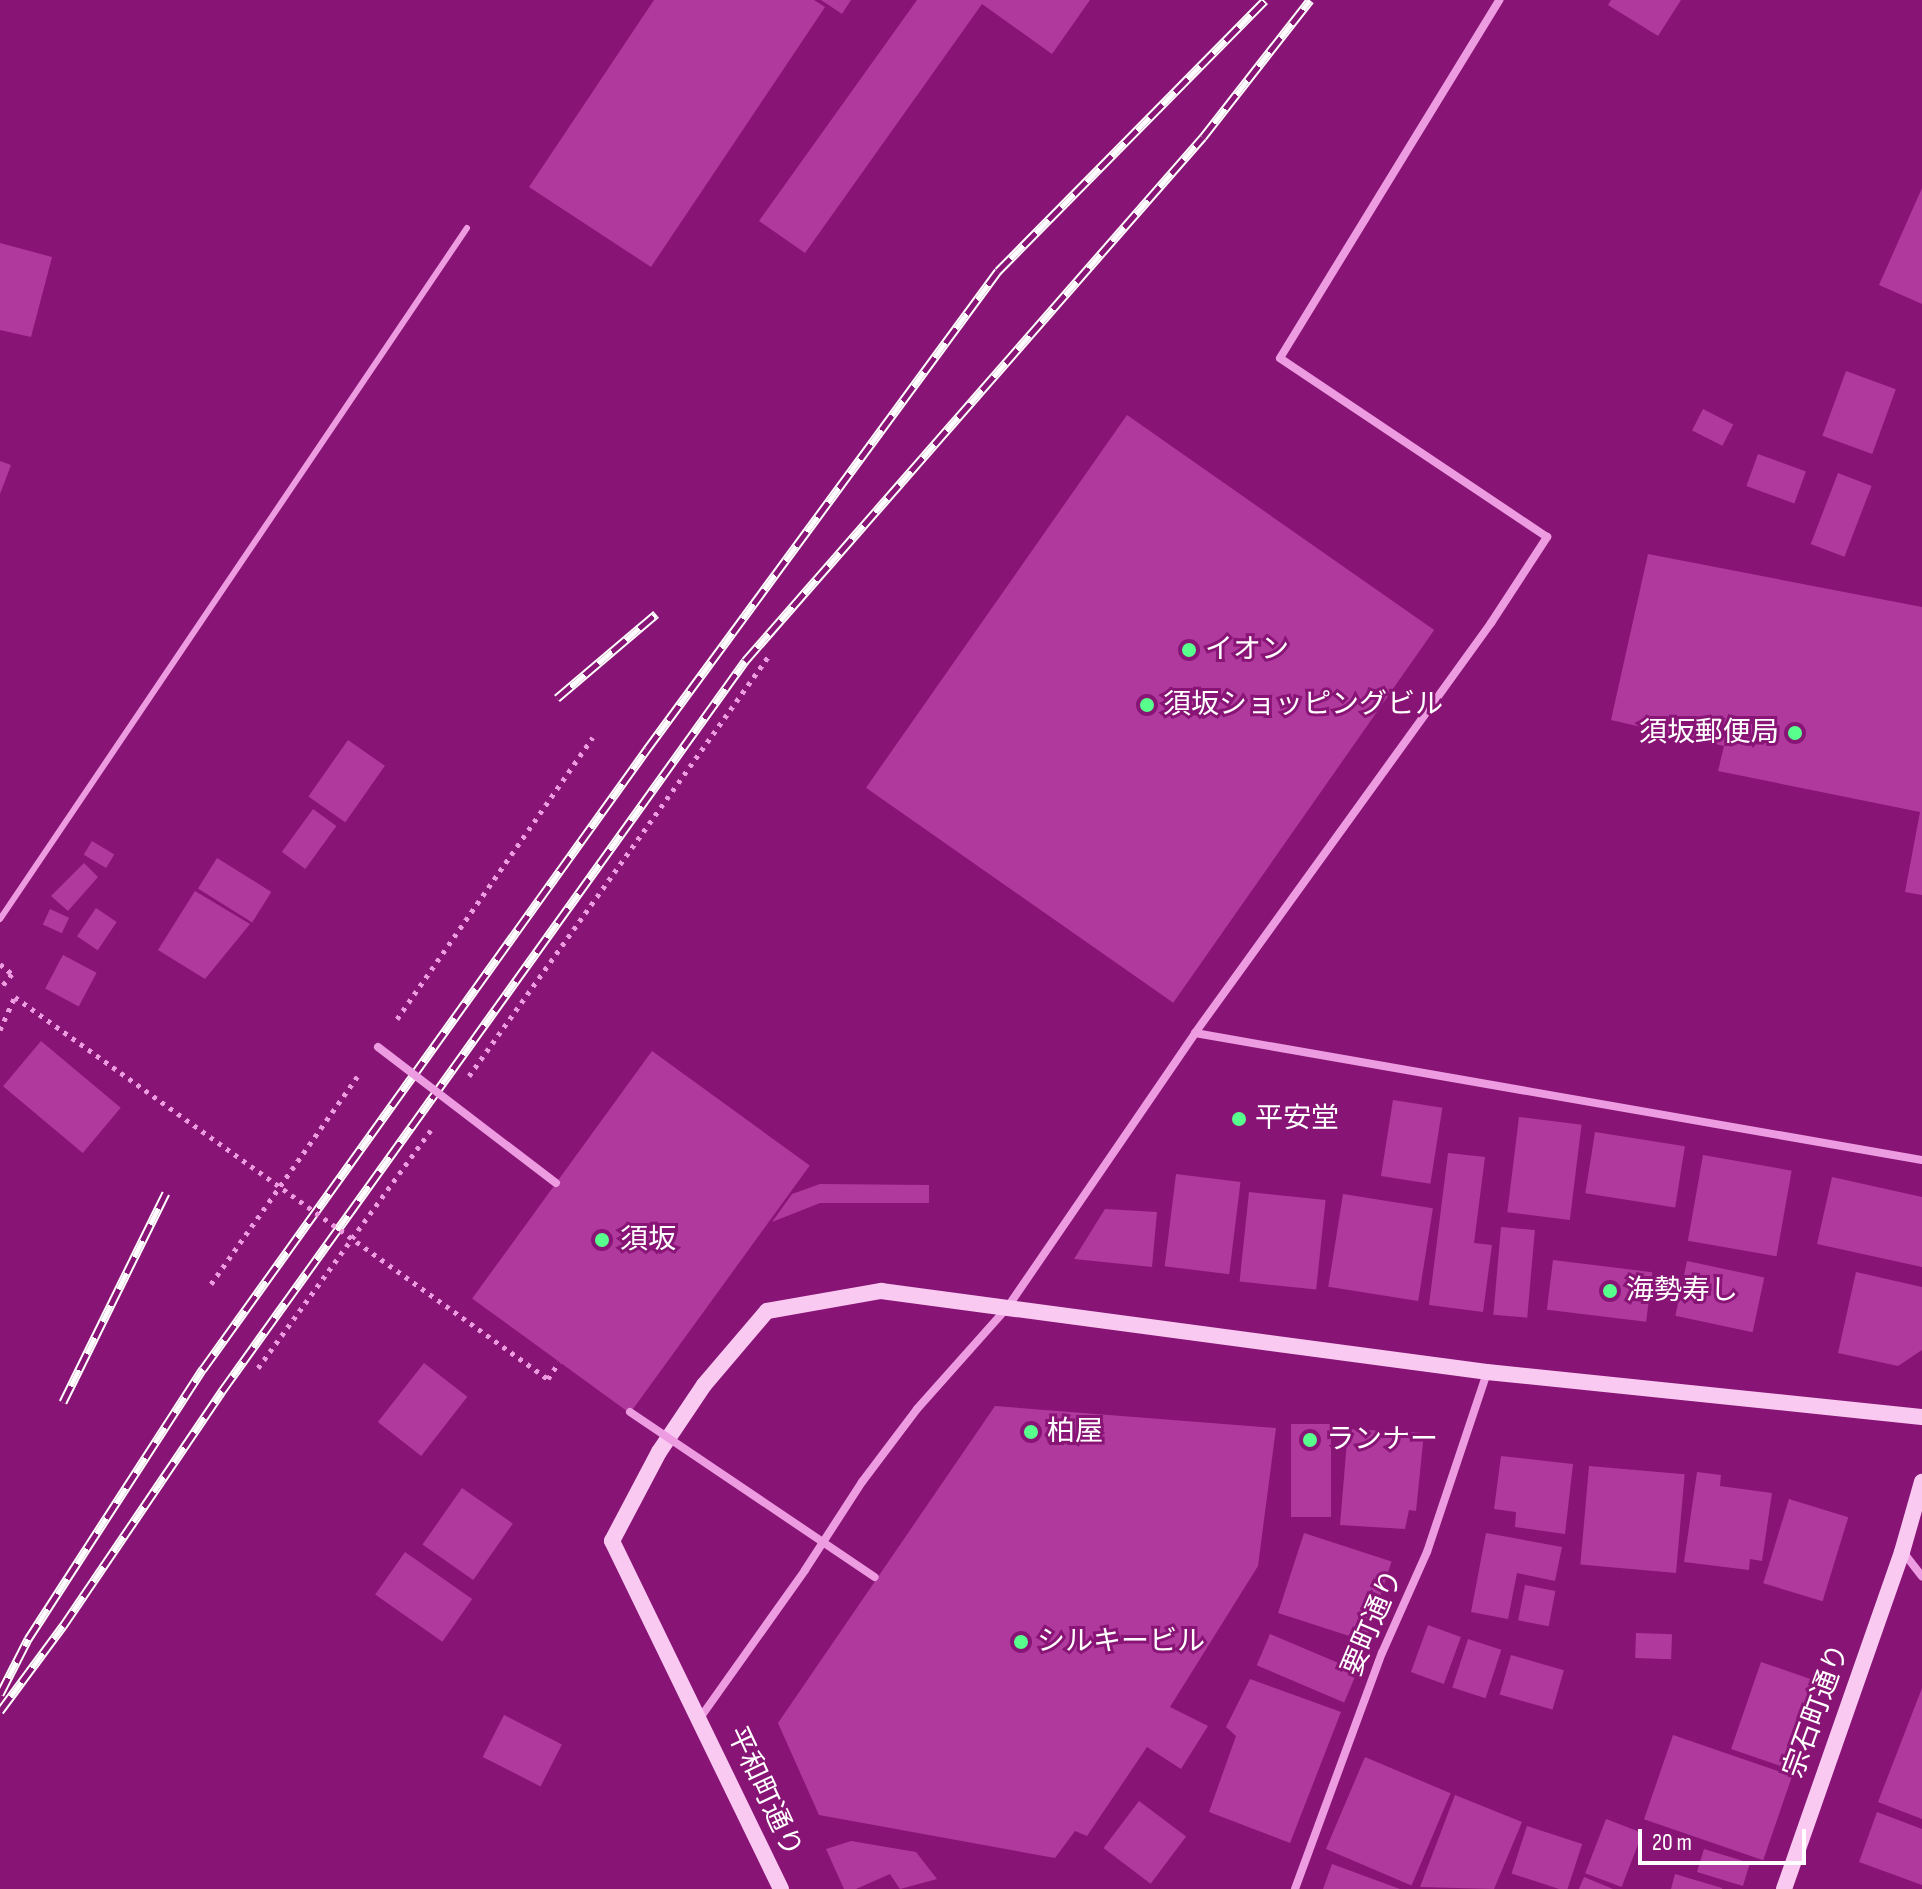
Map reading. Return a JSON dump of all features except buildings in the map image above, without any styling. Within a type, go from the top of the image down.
[{"type":"main road","name":"平和町通り","points":[[781,1889],[612,1541],[674,1430],[704,1385],[767,1311],[881,1291],[1007,1308]]},
{"type":"main road","points":[[1007,1308],[1487,1372],[1922,1417]]},
{"type":"main road","name":"宗石町通り","points":[[1784,1889],[1902,1552],[1922,1482]]},
{"type":"street","points":[[700,1718],[805,1570],[862,1482],[917,1409],[1007,1308],[1195,1033],[1482,636],[1547,537],[1280,358],[1499,0]]},
{"type":"street","points":[[1195,1033],[1922,1160]]},
{"type":"street","points":[[378,1047],[556,1183]]},
{"type":"street","name":"要町通り","points":[[1295,1889],[1382,1653],[1427,1552],[1487,1372]]},
{"type":"street","points":[[630,1412],[875,1577]]},
{"type":"street","points":[[1902,1552],[1922,1576]]},
{"type":"lane","points":[[0,919],[467,228]]},
{"type":"path","points":[[258,1368],[768,657]]},
{"type":"path","points":[[211,1284],[593,737]]},
{"type":"path","points":[[0,964],[12,974],[0,989]]},
{"type":"path","points":[[0,1030],[15,997],[548,1379],[559,1362]]},
{"type":"railway","points":[[0,1694],[28,1639],[203,1369],[647,749],[998,271],[1265,0]]},
{"type":"railway","points":[[0,1711],[63,1626],[222,1391],[745,661],[1203,137],[1310,0]]},
{"type":"railway","points":[[557,698],[656,614]]},
{"type":"railway","points":[[63,1402],[166,1193]]},
{"type":"place","name":"イオン","points":[[1189,650]]},
{"type":"place","name":"須坂ショッピングビル","points":[[1147,705]]},
{"type":"place","name":"須坂郵便局","points":[[1795,733]]},
{"type":"place","name":"平安堂","points":[[1239,1119]]},
{"type":"place","name":"須坂","points":[[602,1240]]},
{"type":"place","name":"海勢寿し","points":[[1610,1291]]},
{"type":"place","name":"柏屋","points":[[1031,1432]]},
{"type":"place","name":"ランナー","points":[[1310,1440]]},
{"type":"place","name":"シルキービル","points":[[1021,1642]]}]
